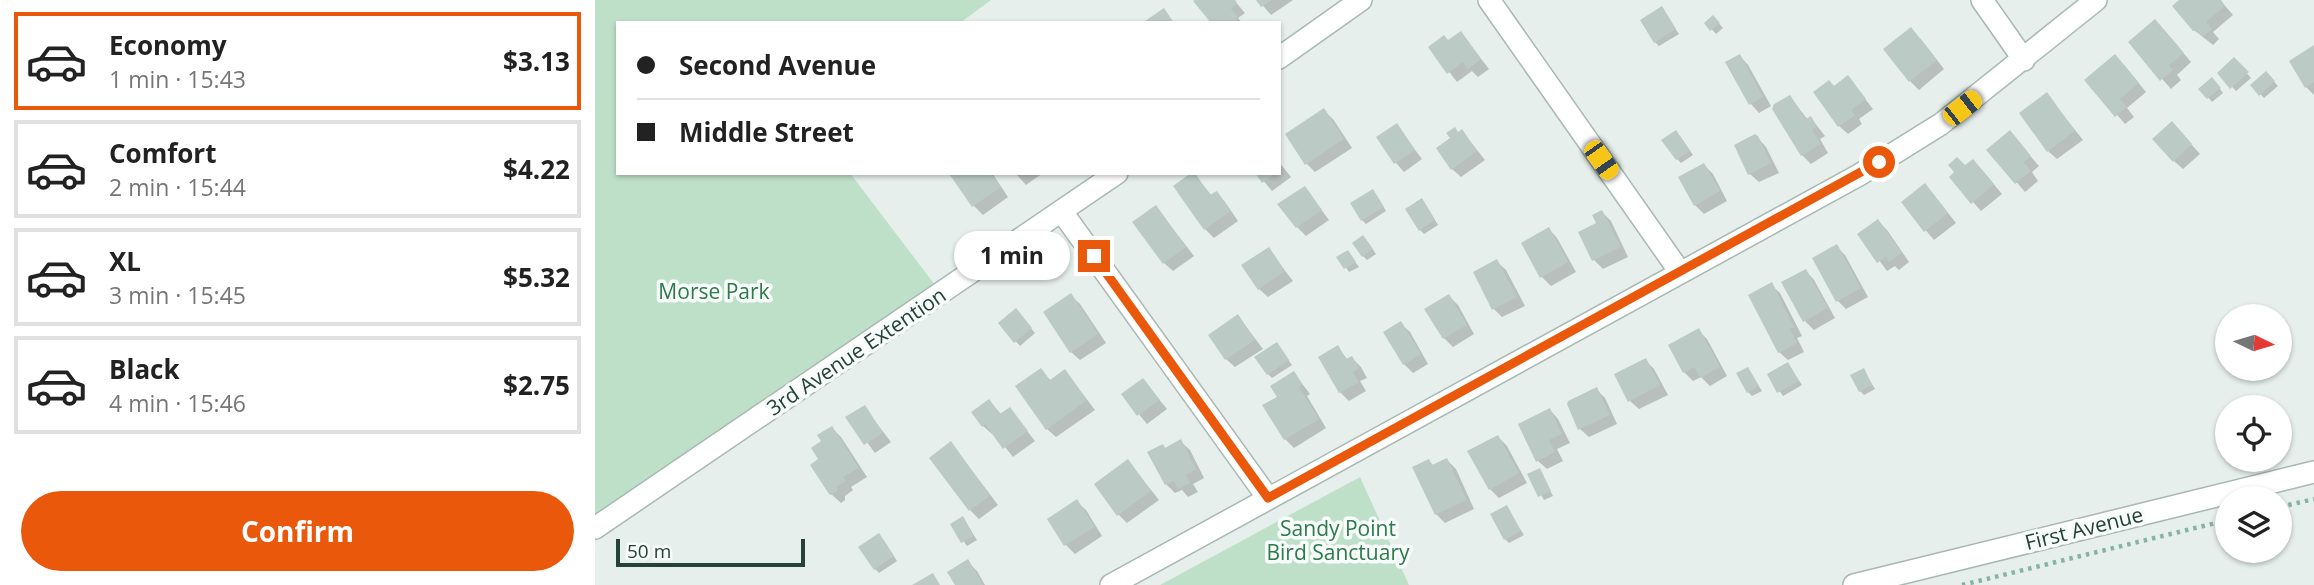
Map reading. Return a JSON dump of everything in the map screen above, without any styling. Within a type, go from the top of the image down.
[{"type":"street","points":[[1281,57],[1361,0]]},
{"type":"street","points":[[1489,0],[1680,272]]},
{"type":"street","points":[[1982,0],[2024,60]]},
{"type":"street","points":[[1111,585],[1859,174],[1941,124],[2096,0]]},
{"type":"street","name":"3rd Avenue Extention","points":[[595,528],[1114,175]]},
{"type":"street","points":[[1062,212],[1268,498]]},
{"type":"street","name":"First Avenue","points":[[1854,585],[2314,471]]},
{"type":"path","points":[[2292,504],[2314,499]]},
{"type":"path","points":[[1962,585],[2215,523]]},
{"type":"green space","name":"Morse Park","points":[[595,0],[991,0],[963,21],[616,21],[616,175],[852,175],[935,285],[595,516]]},
{"type":"green space","name":"Sandy Point Bird Sanctuary","points":[[1360,477],[1409,585],[1160,585]]},
{"type":"building","points":[[1235,0],[1237,3],[1231,9],[1239,18],[1235,21],[1209,21],[1193,1]]},
{"type":"building","points":[[1256,0],[1272,0],[1261,7]]},
{"type":"building","points":[[2179,0],[2221,0],[2225,6],[2206,22],[2212,29],[2203,37],[2193,31],[2172,6]]},
{"type":"building","points":[[1662,6],[1676,29],[1654,43],[1640,20]]},
{"type":"building","points":[[1164,8],[1173,21],[1145,21]]},
{"type":"building","points":[[1713,15],[1720,23],[1710,31],[1704,23]]},
{"type":"building","points":[[2155,19],[2184,53],[2169,65],[2173,70],[2160,81],[2128,42]]},
{"type":"building","points":[[1911,27],[1937,60],[1909,82],[1883,49]]},
{"type":"building","points":[[1461,31],[1481,59],[1468,69],[1463,62],[1447,74],[1428,47],[1444,35],[1448,40]]},
{"type":"building","points":[[2314,45],[2314,82],[2305,88],[2289,61]]},
{"type":"building","points":[[1740,54],[1763,97],[1749,105],[1725,62]]},
{"type":"building","points":[[2115,54],[2139,83],[2120,99],[2127,107],[2115,117],[2084,80]]},
{"type":"building","points":[[2234,57],[2249,72],[2230,89],[2217,73]]},
{"type":"building","points":[[2266,71],[2275,81],[2259,96],[2250,85]]},
{"type":"building","points":[[1848,75],[1866,99],[1851,110],[1855,115],[1838,127],[1813,92],[1829,80],[1834,86]]},
{"type":"building","points":[[2212,77],[2221,88],[2207,99],[2198,89]]},
{"type":"building","points":[[2047,92],[2075,131],[2047,152],[2019,113]]},
{"type":"building","points":[[1790,95],[1806,119],[1811,116],[1817,127],[1812,130],[1821,144],[1801,156],[1772,109],[1774,104]]},
{"type":"building","points":[[1324,108],[1344,139],[1305,165],[1285,134]]},
{"type":"building","points":[[2172,121],[2192,144],[2173,162],[2152,139]]},
{"type":"building","points":[[1397,123],[1415,150],[1394,164],[1376,137]]},
{"type":"building","points":[[1455,127],[1458,132],[1462,129],[1477,151],[1451,170],[1436,148],[1450,138],[1446,133]]},
{"type":"building","points":[[1676,130],[1690,151],[1676,160],[1661,140]]},
{"type":"building","points":[[2010,130],[2031,156],[2024,162],[2031,171],[2015,184],[1986,150]]},
{"type":"building","points":[[1755,134],[1771,163],[1748,175],[1734,145]]},
{"type":"building","points":[[1957,157],[1965,165],[1973,159],[1994,184],[1971,204],[1949,177],[1954,172],[1948,165]]},
{"type":"building","points":[[1704,163],[1720,191],[1694,206],[1678,177]]},
{"type":"building","points":[[950,175],[992,175],[1001,187],[972,207]]},
{"type":"building","points":[[1188,175],[1196,175],[1210,195],[1217,191],[1231,211],[1204,230],[1173,186]]},
{"type":"building","points":[[1256,175],[1272,175],[1262,183]]},
{"type":"building","points":[[1925,183],[1948,213],[1924,232],[1901,202]]},
{"type":"building","points":[[1305,186],[1322,210],[1296,228],[1277,204]]},
{"type":"building","points":[[1373,189],[1384,207],[1361,221],[1350,203]]},
{"type":"building","points":[[1422,198],[1435,220],[1419,231],[1405,209]]},
{"type":"building","points":[[1156,205],[1186,247],[1163,264],[1132,222]]},
{"type":"building","points":[[1602,210],[1621,247],[1592,261],[1578,232],[1596,223],[1592,215]]},
{"type":"building","points":[[1878,219],[1902,253],[1889,262],[1886,257],[1877,263],[1857,234]]},
{"type":"building","points":[[1549,227],[1568,262],[1540,278],[1521,243]]},
{"type":"building","points":[[1363,235],[1373,249],[1362,257],[1352,243]]},
{"type":"building","points":[[1837,244],[1861,288],[1836,302],[1812,258]]},
{"type":"building","points":[[1269,247],[1285,271],[1258,290],[1241,265]]},
{"type":"building","points":[[1348,250],[1356,262],[1344,269],[1336,257]]},
{"type":"building","points":[[1497,259],[1517,297],[1492,310],[1473,272]]},
{"type":"building","points":[[1806,269],[1828,308],[1803,322],[1781,282]]},
{"type":"building","points":[[1772,282],[1794,327],[1790,329],[1797,343],[1778,353],[1748,295]]},
{"type":"building","points":[[1071,293],[1098,334],[1070,353],[1043,312]]},
{"type":"building","points":[[1449,294],[1467,325],[1443,339],[1424,309]]},
{"type":"building","points":[[1016,308],[1032,328],[1014,343],[998,323]]},
{"type":"building","points":[[1238,314],[1255,340],[1225,360],[1208,335]]},
{"type":"building","points":[[1401,321],[1421,354],[1403,365],[1383,332]]},
{"type":"building","points":[[1699,328],[1720,367],[1700,378],[1694,367],[1683,373],[1668,345]]},
{"type":"building","points":[[1277,342],[1289,360],[1267,375],[1254,357]]},
{"type":"building","points":[[1338,345],[1346,359],[1352,356],[1359,368],[1353,372],[1359,382],[1339,393],[1318,357]]},
{"type":"building","points":[[1646,358],[1660,385],[1628,402],[1614,374]]},
{"type":"building","points":[[1788,362],[1799,381],[1777,393],[1767,374]]},
{"type":"building","points":[[1748,367],[1759,386],[1747,393],[1736,373]]},
{"type":"building","points":[[1041,368],[1050,380],[1065,369],[1087,400],[1046,430],[1015,386]]},
{"type":"building","points":[[1864,368],[1872,385],[1859,392],[1850,375]]},
{"type":"building","points":[[1294,371],[1303,385],[1299,387],[1319,419],[1284,440],[1262,405],[1277,397],[1270,386]]},
{"type":"building","points":[[1143,378],[1160,400],[1137,416],[1121,394]]},
{"type":"building","points":[[1597,387],[1610,415],[1578,430],[1568,401]]},
{"type":"building","points":[[989,399],[1000,414],[1010,407],[1028,431],[1003,449],[985,424],[982,427],[971,412]]},
{"type":"building","points":[[865,405],[883,433],[864,445],[845,417]]},
{"type":"building","points":[[1550,408],[1562,434],[1549,440],[1555,452],[1536,462],[1518,424]]},
{"type":"building","points":[[832,426],[859,468],[843,477],[846,481],[831,495],[810,465],[818,459],[811,448],[821,441],[817,435]]},
{"type":"building","points":[[1498,435],[1519,473],[1489,490],[1467,451]]},
{"type":"building","points":[[1181,439],[1196,469],[1186,475],[1190,483],[1178,489],[1174,481],[1165,485],[1147,452],[1163,444],[1165,448]]},
{"type":"building","points":[[951,441],[990,496],[969,511],[929,458]]},
{"type":"building","points":[[1447,458],[1467,500],[1435,515],[1412,467],[1429,459],[1432,465]]},
{"type":"building","points":[[1128,459],[1151,491],[1117,516],[1094,484]]},
{"type":"building","points":[[1540,468],[1551,491],[1538,497],[1527,474]]},
{"type":"building","points":[[1077,499],[1095,527],[1064,546],[1047,519]]},
{"type":"building","points":[[1507,505],[1521,531],[1504,540],[1490,514]]},
{"type":"building","points":[[963,516],[974,536],[961,543],[950,524]]},
{"type":"building","points":[[879,533],[894,556],[874,570],[858,547]]},
{"type":"building","points":[[968,559],[983,585],[955,585],[947,572]]},
{"type":"building","points":[[933,573],[940,585],[912,585]]},
{"type":"route","points":[[1094,256],[1268,498],[1879,162]]}]
